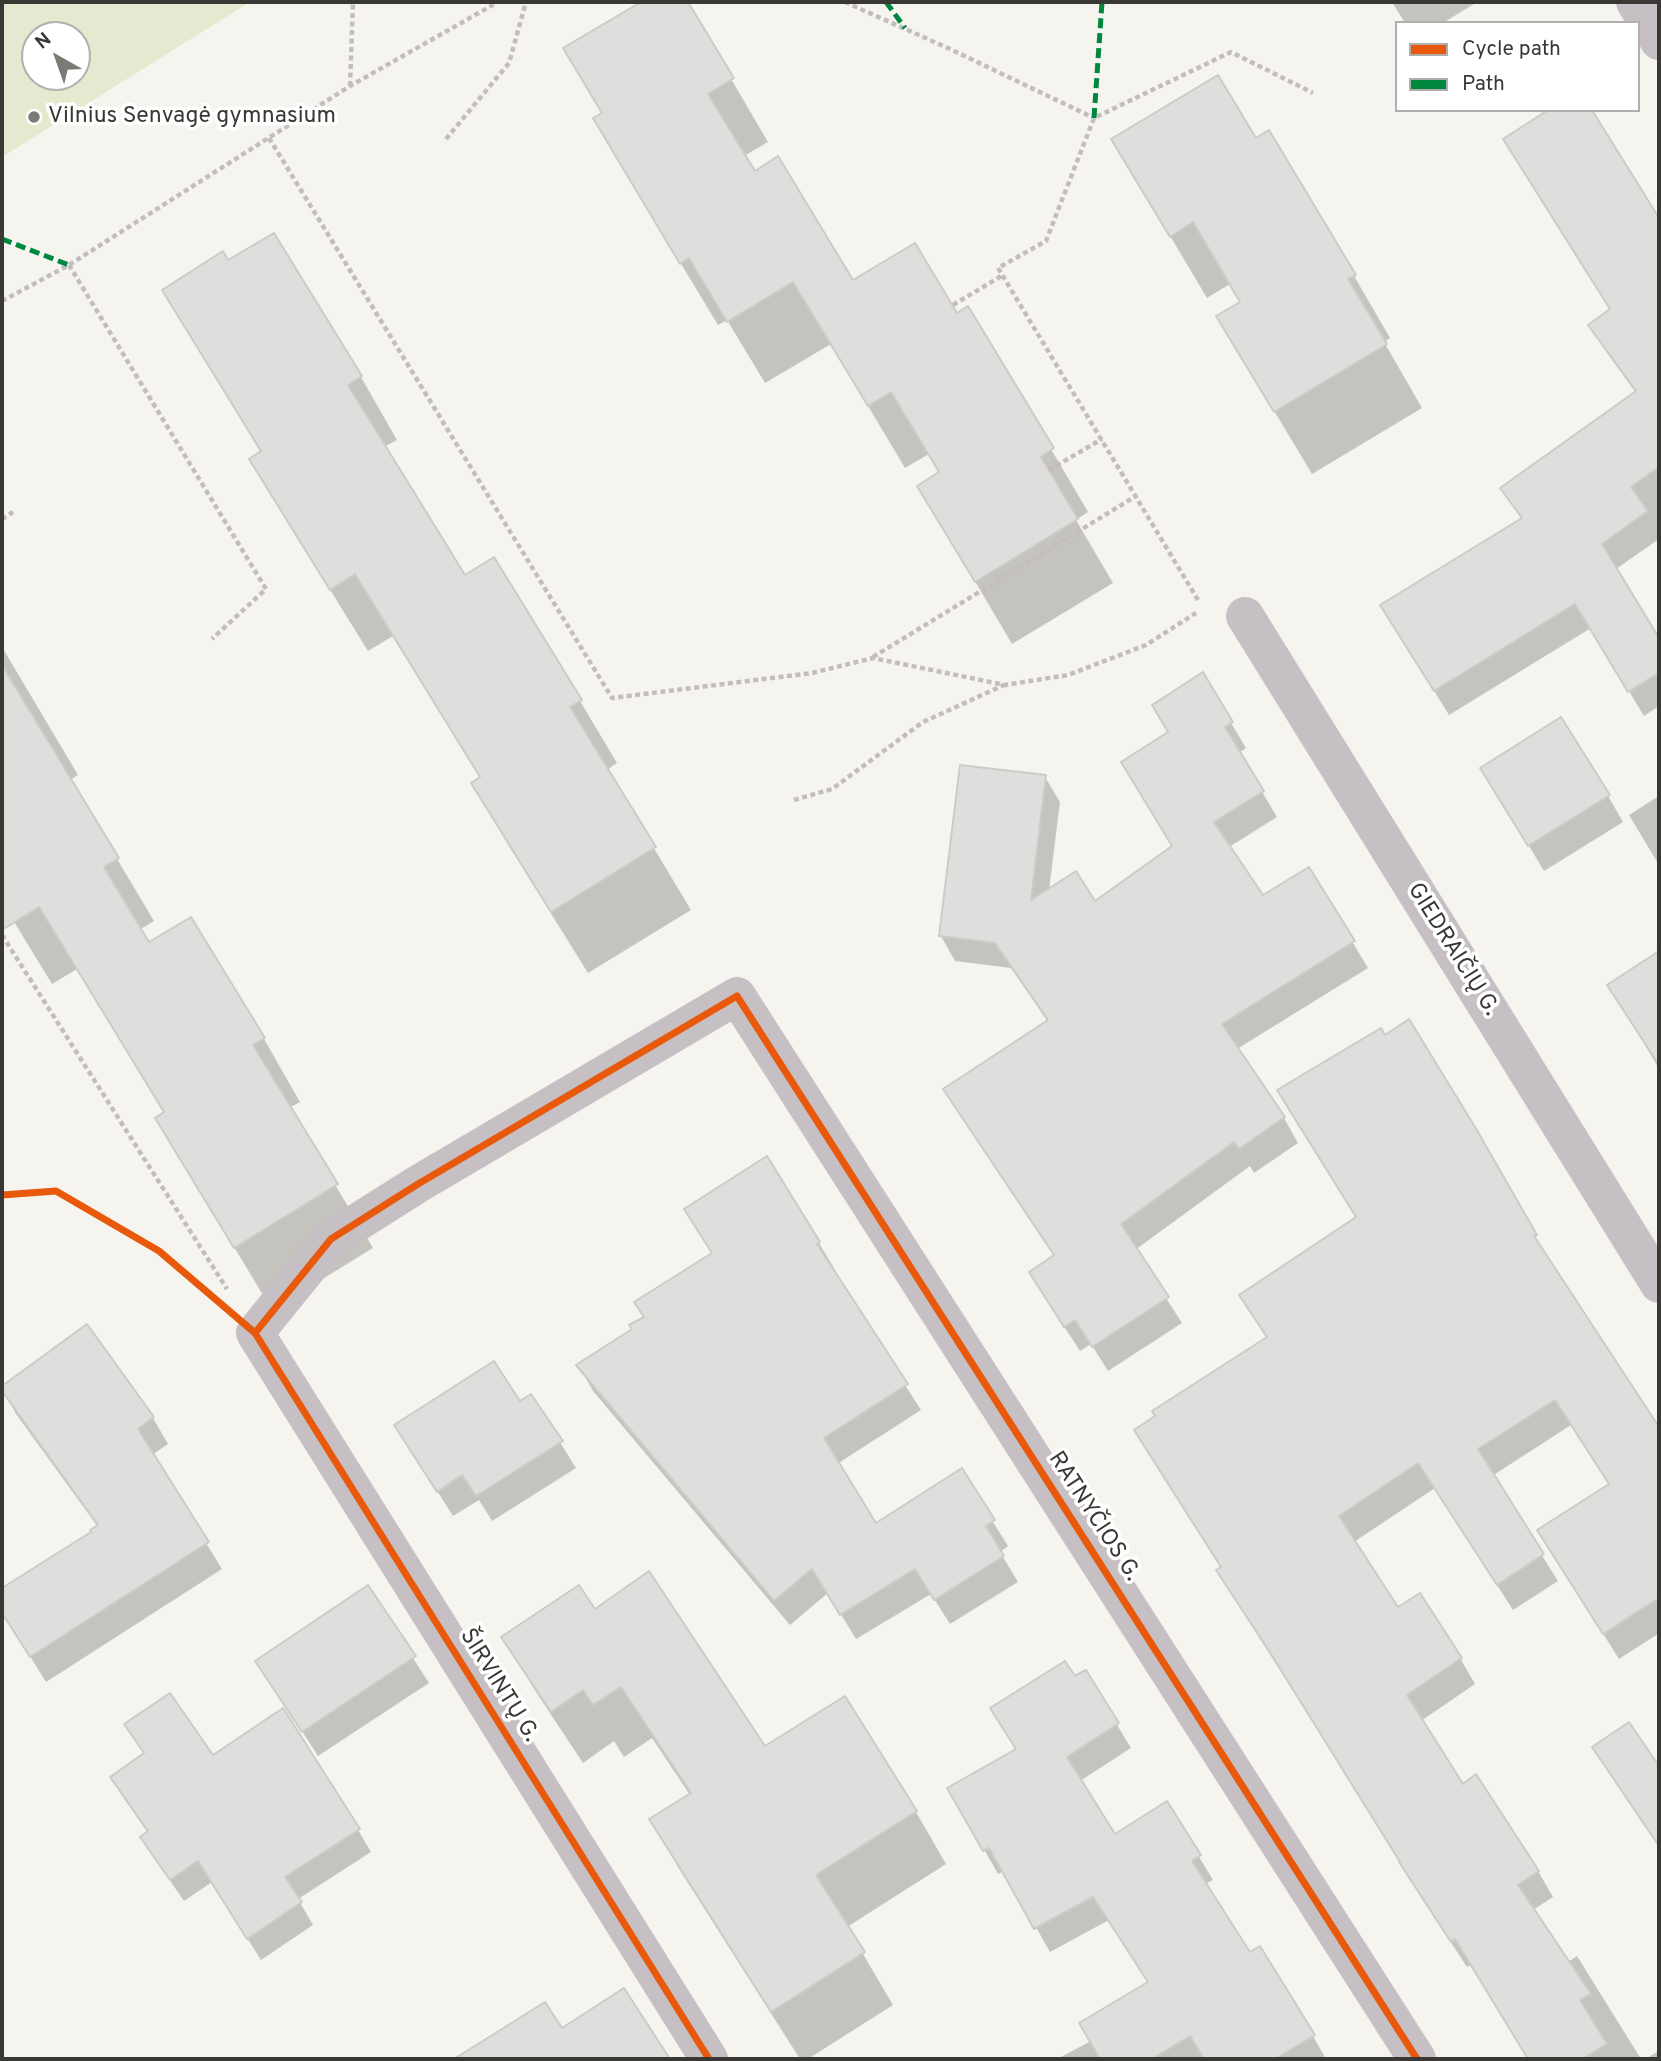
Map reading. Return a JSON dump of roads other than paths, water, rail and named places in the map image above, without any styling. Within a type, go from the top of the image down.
[{"type":"street","points":[[1635,2],[1659,41]]},
{"type":"street","name":"GIEDRAIČIŲ G.","points":[[1245,616],[1659,1284]]},
{"type":"street","name":"ŠIRVINTŲ G.","points":[[709,2059],[255,1333],[331,1239],[418,1184],[737,996]]},
{"type":"street","name":"RATNYČIOS G.","points":[[737,996],[1417,2059]]},
{"type":"place","name":"Vilnius Senvagė gymnasium","points":[[34,117]]}]
